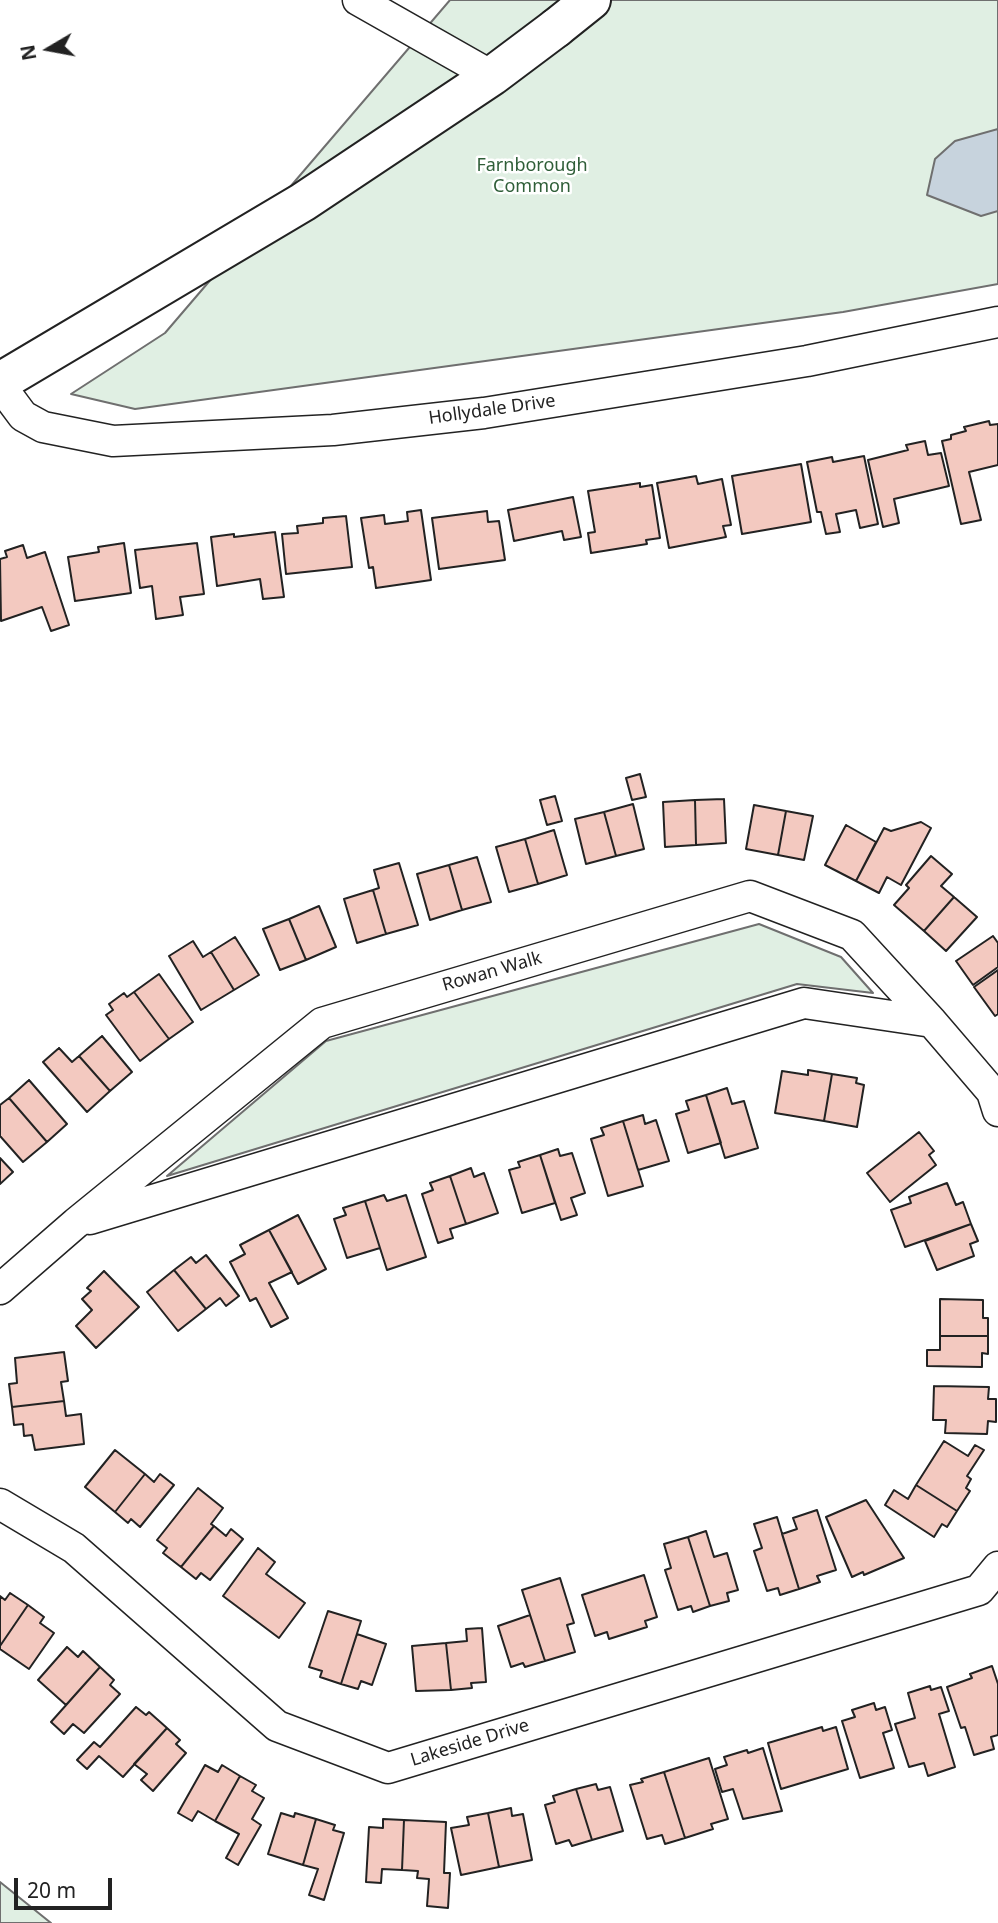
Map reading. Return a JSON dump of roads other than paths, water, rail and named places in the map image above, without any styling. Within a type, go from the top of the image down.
[{"type":"main road","points":[[0,384],[303,202],[492,76],[591,0]]},
{"type":"street","points":[[358,0],[492,76]]},
{"type":"street","name":"Hollydale Drive","points":[[0,384],[23,416],[43,427],[113,441],[333,430],[484,413],[807,362],[998,322]]},
{"type":"street","name":"Rowan Walk","points":[[0,1289],[76,1223],[322,1023],[750,897],[852,935],[992,1092],[998,1111]]},
{"type":"street","name":"Rowan Walk","points":[[76,1223],[804,1003],[932,1022]]},
{"type":"street","name":"Lakeside Drive","points":[[0,1504],[74,1548],[277,1726],[388,1768],[979,1590],[998,1567]]},
{"type":"park label","name":"Farnborough Common","points":[[532,176]]}]
